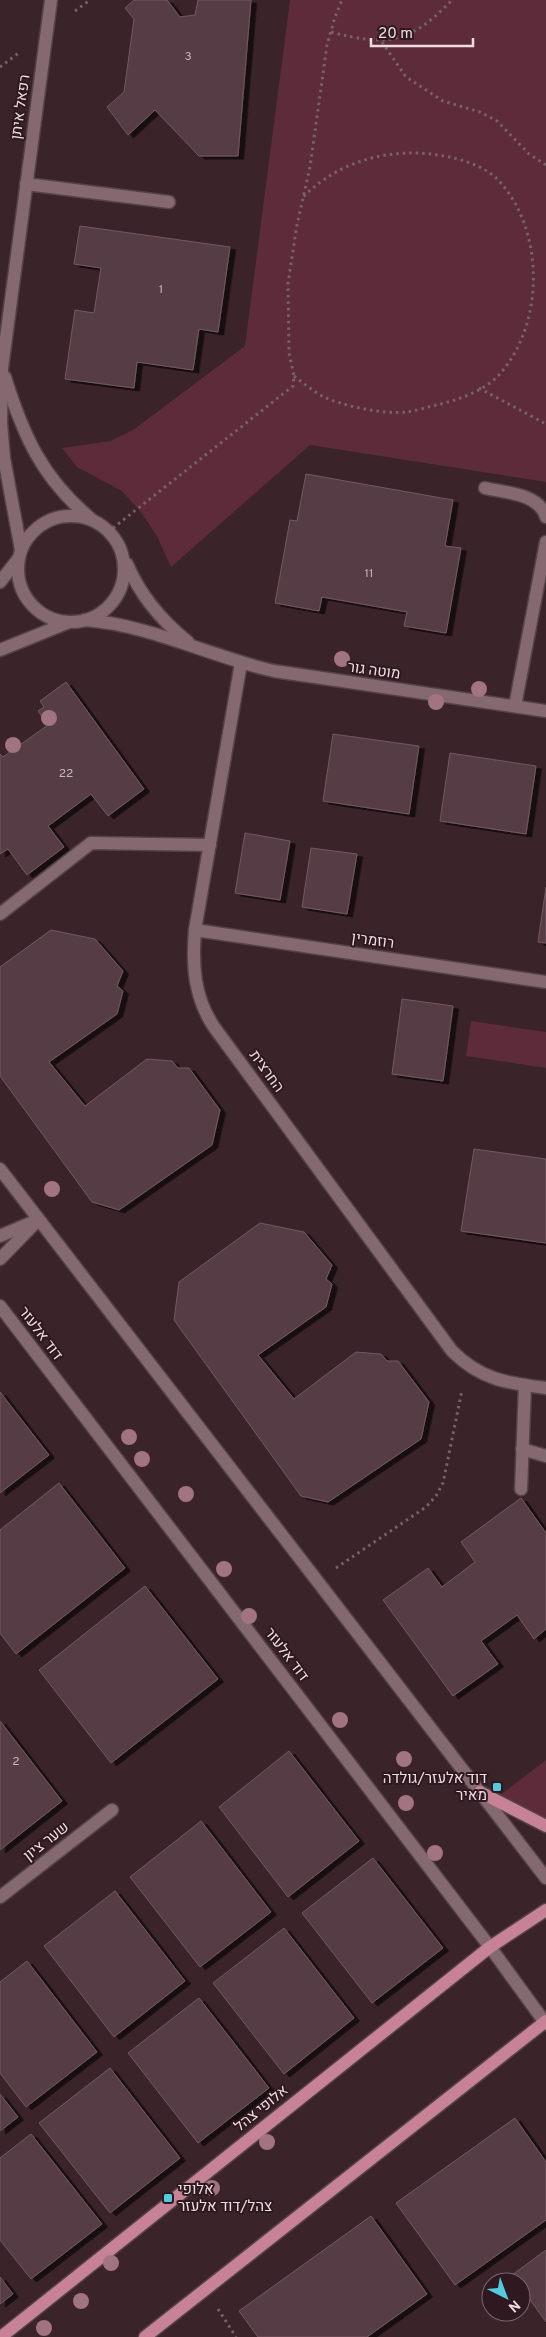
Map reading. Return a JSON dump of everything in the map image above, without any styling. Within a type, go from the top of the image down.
[{"type":"main road","points":[[480,1792],[546,1826]]},
{"type":"main road","name":"אלופי צהל","points":[[1,2337],[490,1947],[546,1910]]},
{"type":"main road","points":[[145,2337],[545,2022]]},
{"type":"street","name":"רפאל איתן","points":[[20,554],[4,458],[1,423],[1,368],[51,0]]},
{"type":"street","points":[[26,184],[169,202]]},
{"type":"street","name":"רפאל איתן","points":[[1,368],[18,416],[38,460],[58,488],[90,519]]},
{"type":"street","points":[[485,488],[530,498],[543,508],[546,517]]},
{"type":"street","points":[[0,582],[36,529],[50,520],[66,516],[90,519],[109,531],[117,540],[123,555],[124,580],[118,595],[107,609],[85,620],[68,622],[0,650]]},
{"type":"street","points":[[515,706],[546,542]]},
{"type":"street","points":[[20,554],[20,582],[26,598],[45,616],[68,622]]},
{"type":"street","name":"מוטה גור","points":[[123,555],[133,578],[155,609],[173,629],[201,650]]},
{"type":"street","name":"מוטה גור","points":[[85,620],[134,628],[241,663],[306,677],[546,711]]},
{"type":"street","name":"החרצית","points":[[241,663],[195,930],[195,981],[200,1002],[209,1019],[445,1342],[467,1365],[491,1378],[546,1388]]},
{"type":"street","points":[[0,914],[91,843],[210,844]]},
{"type":"street","name":"רוזמרין","points":[[195,930],[546,982]]},
{"type":"street","points":[[0,1169],[546,1878]]},
{"type":"street","points":[[0,1236],[38,1220]]},
{"type":"street","points":[[0,1259],[38,1220]]},
{"type":"street","name":"דוד אלעזר","points":[[0,1306],[490,1947],[545,2022]]},
{"type":"street","points":[[521,1489],[524,1385]]},
{"type":"street","points":[[522,1449],[546,1456]]},
{"type":"street","name":"שער ציון","points":[[0,1897],[112,1810]]},
{"type":"path","points":[[109,531],[293,386],[294,376],[289,353],[288,283],[310,167],[327,45],[342,0]]},
{"type":"path","points":[[331,32],[362,40],[382,42],[410,34],[432,21],[452,0]]},
{"type":"path","points":[[382,42],[406,77],[443,101],[480,112],[497,121],[529,154],[546,164]]},
{"type":"path","points":[[303,197],[323,180],[356,162],[379,156],[412,152],[458,158],[494,176],[520,203]]},
{"type":"path","points":[[294,376],[323,396],[353,408],[405,412],[457,400],[479,388],[497,378],[524,347]]},
{"type":"path","points":[[479,388],[546,424]]},
{"type":"path","points":[[317,1580],[426,1507],[436,1496],[442,1483],[467,1365]]},
{"type":"path","points":[[205,2290],[236,2337]]},
{"type":"shaded area","points":[[290,0],[546,0],[546,482],[310,445],[171,567],[157,536],[140,511],[122,491],[77,467],[62,448],[110,441],[133,430],[245,346]]},
{"type":"shaded area","points":[[471,1021],[546,1032],[546,1068],[466,1056]]},
{"type":"shaded area","points":[[546,1760],[546,1819],[499,1796]]},
{"type":"building","points":[[134,0],[167,0],[180,17],[195,15],[198,0],[251,0],[238,156],[199,156],[155,110],[128,135],[107,107],[124,92],[134,19],[125,8]]},
{"type":"building","points":[[80,226],[230,247],[218,332],[199,329],[193,370],[137,362],[134,388],[65,379],[75,310],[94,313],[101,268],[74,264]]},
{"type":"building","points":[[306,474],[453,500],[445,546],[461,548],[446,633],[404,626],[407,612],[322,597],[319,611],[275,603],[290,520],[297,521]]},
{"type":"building","points":[[66,682],[144,789],[108,816],[91,794],[48,826],[64,847],[27,875],[8,849],[0,854],[0,754],[3,757],[48,725],[38,711],[44,707],[40,701]]},
{"type":"building","points":[[333,734],[419,746],[409,814],[323,801]]},
{"type":"building","points":[[450,753],[536,766],[526,834],[440,821]]},
{"type":"building","points":[[245,833],[290,841],[280,900],[235,893]]},
{"type":"building","points":[[311,848],[357,854],[347,914],[302,907]]},
{"type":"building","points":[[546,887],[546,943],[538,942]]},
{"type":"building","points":[[51,930],[95,939],[123,971],[117,986],[123,991],[117,1014],[49,1062],[85,1106],[147,1059],[172,1061],[178,1068],[189,1068],[220,1110],[212,1145],[119,1210],[92,1202],[0,1076],[0,967]]},
{"type":"building","points":[[402,999],[453,1006],[443,1081],[392,1074]]},
{"type":"building","points":[[474,1149],[546,1159],[546,1243],[461,1231]]},
{"type":"building","points":[[260,1223],[304,1232],[332,1265],[326,1279],[332,1284],[326,1307],[258,1355],[294,1399],[356,1352],[381,1354],[387,1361],[398,1361],[429,1402],[421,1439],[328,1502],[301,1496],[174,1320],[179,1282]]},
{"type":"building","points":[[0,1392],[49,1455],[0,1493]]},
{"type":"building","points":[[59,1483],[125,1568],[16,1654],[0,1633],[0,1530]]},
{"type":"building","points":[[521,1498],[546,1533],[546,1629],[534,1639],[517,1615],[481,1641],[498,1664],[453,1696],[383,1600],[428,1568],[442,1587],[475,1562],[461,1542]]},
{"type":"building","points":[[145,1586],[218,1679],[111,1763],[39,1670]]},
{"type":"building","points":[[0,1721],[62,1801],[0,1850]]},
{"type":"building","points":[[289,1751],[359,1841],[288,1897],[219,1807]]},
{"type":"building","points":[[201,1821],[271,1912],[200,1967],[130,1877]]},
{"type":"building","points":[[373,1858],[443,1948],[372,2003],[302,1913]]},
{"type":"building","points":[[115,1891],[185,1981],[114,2037],[44,1946]]},
{"type":"building","points":[[284,1928],[354,2018],[284,2074],[213,1983]]},
{"type":"building","points":[[27,1961],[97,2052],[26,2107],[0,2073],[0,1982]]},
{"type":"building","points":[[199,1998],[269,2088],[198,2143],[128,2053]]},
{"type":"building","points":[[110,2068],[180,2158],[110,2213],[39,2123]]},
{"type":"building","points":[[0,2094],[18,2117],[0,2131]]},
{"type":"building","points":[[515,2118],[546,2162],[546,2220],[455,2285],[396,2203]]},
{"type":"building","points":[[31,2134],[102,2224],[31,2279],[0,2240],[0,2158]]},
{"type":"building","points":[[371,2216],[427,2294],[367,2337],[258,2337],[239,2311]]},
{"type":"building","points":[[546,2250],[546,2322],[531,2301],[531,2272],[516,2272]]},
{"type":"building","points":[[0,2277],[13,2294],[0,2304]]},
{"type":"place","name":"דוד אלעזר/גולדה מאיר","points":[[497,1787]]},
{"type":"place","name":"אלופי צהל/דוד אלעזר","points":[[168,2198]]}]
